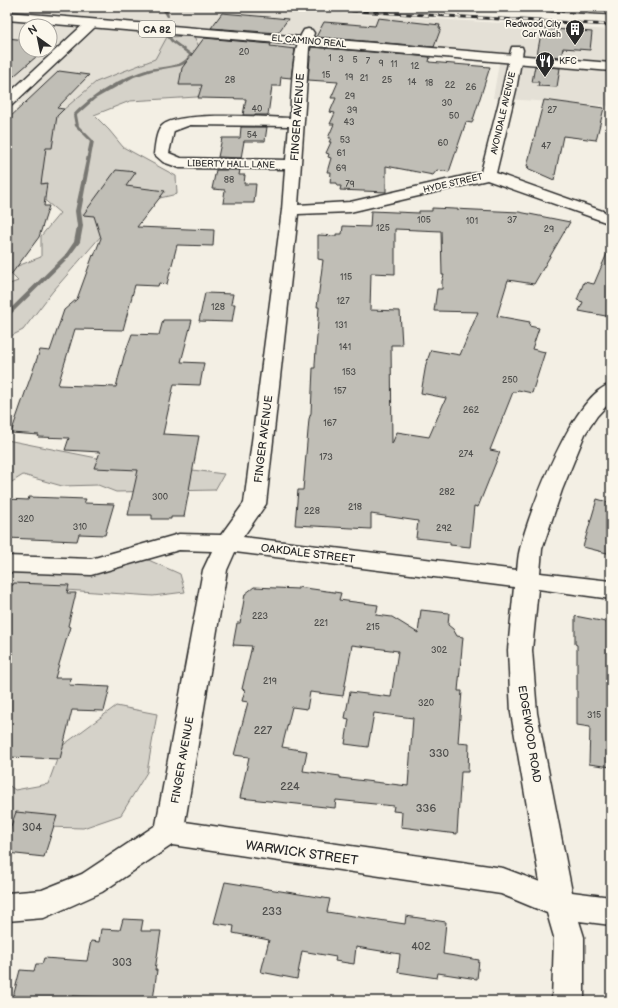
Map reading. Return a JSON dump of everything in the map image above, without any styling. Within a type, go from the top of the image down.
[{"type":"street","name":"EL CAMINO REAL","points":[[7,7],[307,37],[516,55],[611,67]]},
{"type":"street","points":[[552,7],[611,10]]},
{"type":"street","name":"EL CAMINO REAL","points":[[7,16],[91,24],[307,37]]},
{"type":"street","points":[[7,102],[13,91],[91,24]]},
{"type":"street","name":"FINGER AVENUE","points":[[169,832],[215,570],[227,543],[255,504],[290,210],[301,64],[303,48],[307,37]]},
{"type":"street","name":"EL CAMINO REAL","points":[[516,55],[611,57]]},
{"type":"street","name":"AVONDALE AVENUE","points":[[488,175],[510,90],[516,55]]},
{"type":"street","name":"LIBERTY HALL LANE","points":[[294,166],[180,163],[168,159],[161,154],[167,130],[174,125],[185,122],[297,122]]},
{"type":"street","name":"HYDE STREET","points":[[290,210],[350,207],[488,175],[611,219]]},
{"type":"street","name":"EDGEWOOD ROAD","points":[[568,1001],[568,937],[559,904],[524,713],[520,650],[526,579],[531,549],[562,460],[575,434],[589,412],[611,390]]},
{"type":"street","name":"OAKDALE STREET","points":[[7,564],[91,567],[179,542],[227,543],[611,590]]},
{"type":"street","points":[[7,907],[44,904],[92,883],[135,853],[169,832]]},
{"type":"street","name":"WARWICK STREET","points":[[169,832],[503,881],[559,904],[611,911]]},
{"type":"shaded area","points":[[7,7],[247,7],[611,30],[611,106],[493,98],[499,63],[315,48],[309,50],[309,73],[141,73],[84,109],[11,103],[7,105]]},
{"type":"shaded area","points":[[194,36],[204,58],[209,84],[197,97],[130,101],[94,115],[123,147],[176,176],[177,194],[130,205],[53,291],[23,330],[7,338],[7,285],[18,281],[7,270],[41,257],[41,236],[60,213],[35,192],[32,169],[56,116],[96,82],[155,59],[167,37]]},
{"type":"shaded area","points":[[7,440],[97,458],[224,474],[215,490],[116,492],[98,485],[62,486],[23,475],[7,485]]},
{"type":"shaded area","points":[[144,558],[180,574],[185,592],[153,596],[7,586],[7,569]]},
{"type":"shaded area","points":[[116,706],[157,714],[147,772],[121,815],[83,828],[7,826],[7,784],[15,790],[48,784],[62,746]]},
{"type":"building","points":[[222,13],[288,19],[278,33],[211,28]]},
{"type":"building","points":[[378,18],[440,25],[439,28],[441,28],[434,47],[316,37],[324,22],[375,26]]},
{"type":"building","points":[[542,28],[592,32],[590,50],[563,48],[561,57],[537,55]]},
{"type":"building","points":[[7,38],[18,39],[18,58],[35,58],[7,82]]},
{"type":"building","points":[[204,38],[271,44],[270,46],[295,49],[291,78],[281,77],[280,86],[272,86],[268,115],[243,115],[246,99],[198,98],[202,85],[179,85],[182,68]]},
{"type":"building","points":[[311,47],[430,57],[429,62],[490,67],[472,123],[466,122],[449,172],[437,170],[433,175],[386,166],[386,192],[340,190],[341,186],[337,186],[337,183],[330,183],[331,172],[327,172],[331,158],[328,157],[329,154],[326,153],[331,142],[329,142],[331,138],[328,138],[334,124],[330,124],[335,113],[330,112],[336,98],[331,98],[338,82],[308,80]]},
{"type":"building","name":"KFC","points":[[535,66],[560,68],[557,87],[538,86],[539,82],[532,82]]},
{"type":"building","points":[[59,71],[89,75],[57,108],[64,109],[57,116],[52,148],[46,148],[41,184],[47,183],[44,206],[49,206],[39,237],[7,280],[7,120]]},
{"type":"building","points":[[544,100],[604,108],[596,140],[563,136],[554,180],[527,168],[529,167],[527,166]]},
{"type":"building","points":[[241,127],[267,127],[265,141],[244,141],[241,158],[218,157],[222,138],[240,138]]},
{"type":"building","points":[[116,170],[136,172],[126,186],[165,191],[137,227],[214,230],[213,246],[177,245],[167,284],[159,283],[158,286],[135,285],[123,330],[75,329],[58,385],[116,387],[124,356],[132,334],[159,335],[163,320],[192,320],[181,362],[204,363],[200,385],[174,384],[163,434],[199,436],[184,517],[152,519],[152,515],[128,515],[138,470],[94,468],[100,452],[65,450],[69,438],[38,437],[39,435],[11,433],[40,350],[50,351],[64,310],[77,299],[93,255],[94,256],[101,238],[94,216],[83,215]]},
{"type":"building","points":[[216,170],[240,170],[239,175],[245,175],[244,184],[256,184],[254,203],[223,203],[225,190],[212,189]]},
{"type":"building","points":[[432,208],[519,212],[570,222],[534,284],[508,280],[497,316],[530,322],[529,326],[539,328],[532,349],[545,352],[532,393],[518,390],[513,392],[490,450],[500,452],[478,507],[474,506],[470,547],[450,545],[450,542],[416,538],[418,521],[371,514],[371,529],[295,525],[298,490],[303,490],[309,419],[311,413],[313,368],[315,368],[319,307],[317,307],[323,260],[318,259],[318,235],[336,236],[336,234],[342,234],[343,226],[370,227],[371,211],[419,213],[419,211],[432,211]],"holes":[[[395,229],[441,231],[442,275],[444,275],[442,289],[437,289],[434,311],[478,312],[460,355],[431,350],[426,364],[421,393],[446,398],[429,437],[397,432],[392,444],[391,345],[402,345],[400,311],[370,310],[371,273],[395,274]]]},
{"type":"building","points":[[611,244],[611,317],[579,311],[583,302],[577,300],[584,282],[594,284]]},
{"type":"building","points":[[205,293],[233,294],[231,304],[235,304],[232,322],[199,321]]},
{"type":"building","points":[[29,497],[86,499],[84,503],[114,504],[105,535],[79,534],[77,541],[7,538],[7,499],[28,500]]},
{"type":"building","points":[[597,499],[611,503],[611,554],[583,547]]},
{"type":"building","points":[[14,583],[69,585],[67,593],[76,593],[68,626],[70,627],[55,678],[71,678],[69,685],[110,687],[104,711],[72,710],[60,759],[7,757],[7,585],[13,585]]},
{"type":"building","points":[[254,587],[298,589],[298,587],[341,593],[339,600],[378,605],[376,615],[392,617],[418,633],[421,610],[449,613],[448,625],[453,629],[457,636],[463,637],[458,691],[462,691],[458,743],[469,744],[468,772],[461,772],[457,834],[401,827],[402,812],[393,811],[394,806],[336,800],[335,808],[240,798],[249,757],[234,755],[248,702],[242,701],[245,690],[242,689],[252,646],[233,645],[237,623],[240,623],[245,594]],"holes":[[[352,645],[398,651],[391,697],[350,692],[345,718],[349,719],[345,744],[368,747],[374,713],[413,718],[408,786],[340,778],[340,776],[303,771],[307,751],[282,747],[292,707],[307,709],[310,692],[343,696]]]},
{"type":"building","points":[[575,616],[611,623],[611,767],[589,764],[590,727],[577,725],[577,645],[575,644]]},
{"type":"building","points":[[16,812],[57,816],[44,857],[7,853],[7,837]]},
{"type":"building","points":[[225,882],[330,899],[327,912],[405,924],[406,916],[446,922],[443,954],[479,960],[477,979],[438,973],[437,978],[398,972],[400,954],[356,947],[354,964],[335,961],[336,957],[302,951],[297,979],[261,972],[269,940],[233,933],[234,926],[214,923]]},
{"type":"building","points":[[123,919],[143,920],[141,931],[161,931],[155,970],[157,970],[153,1000],[72,996],[71,1001],[12,1001],[20,970],[34,971],[36,964],[42,964],[44,958],[87,961],[91,941],[99,942],[101,929],[120,930]]},
{"type":"waterway","points":[[161,7],[166,11],[168,16]]},
{"type":"waterway","points":[[7,315],[67,256],[77,242],[80,226],[78,211],[92,141],[77,126],[75,115],[93,98],[133,76],[151,70],[179,65],[188,61],[191,55],[169,37]]},
{"type":"railway","points":[[280,7],[611,25]]},
{"type":"place","name":"Redwood City Car Wash","points":[[575,46]]},
{"type":"place","name":"KFC","points":[[545,78]]}]
